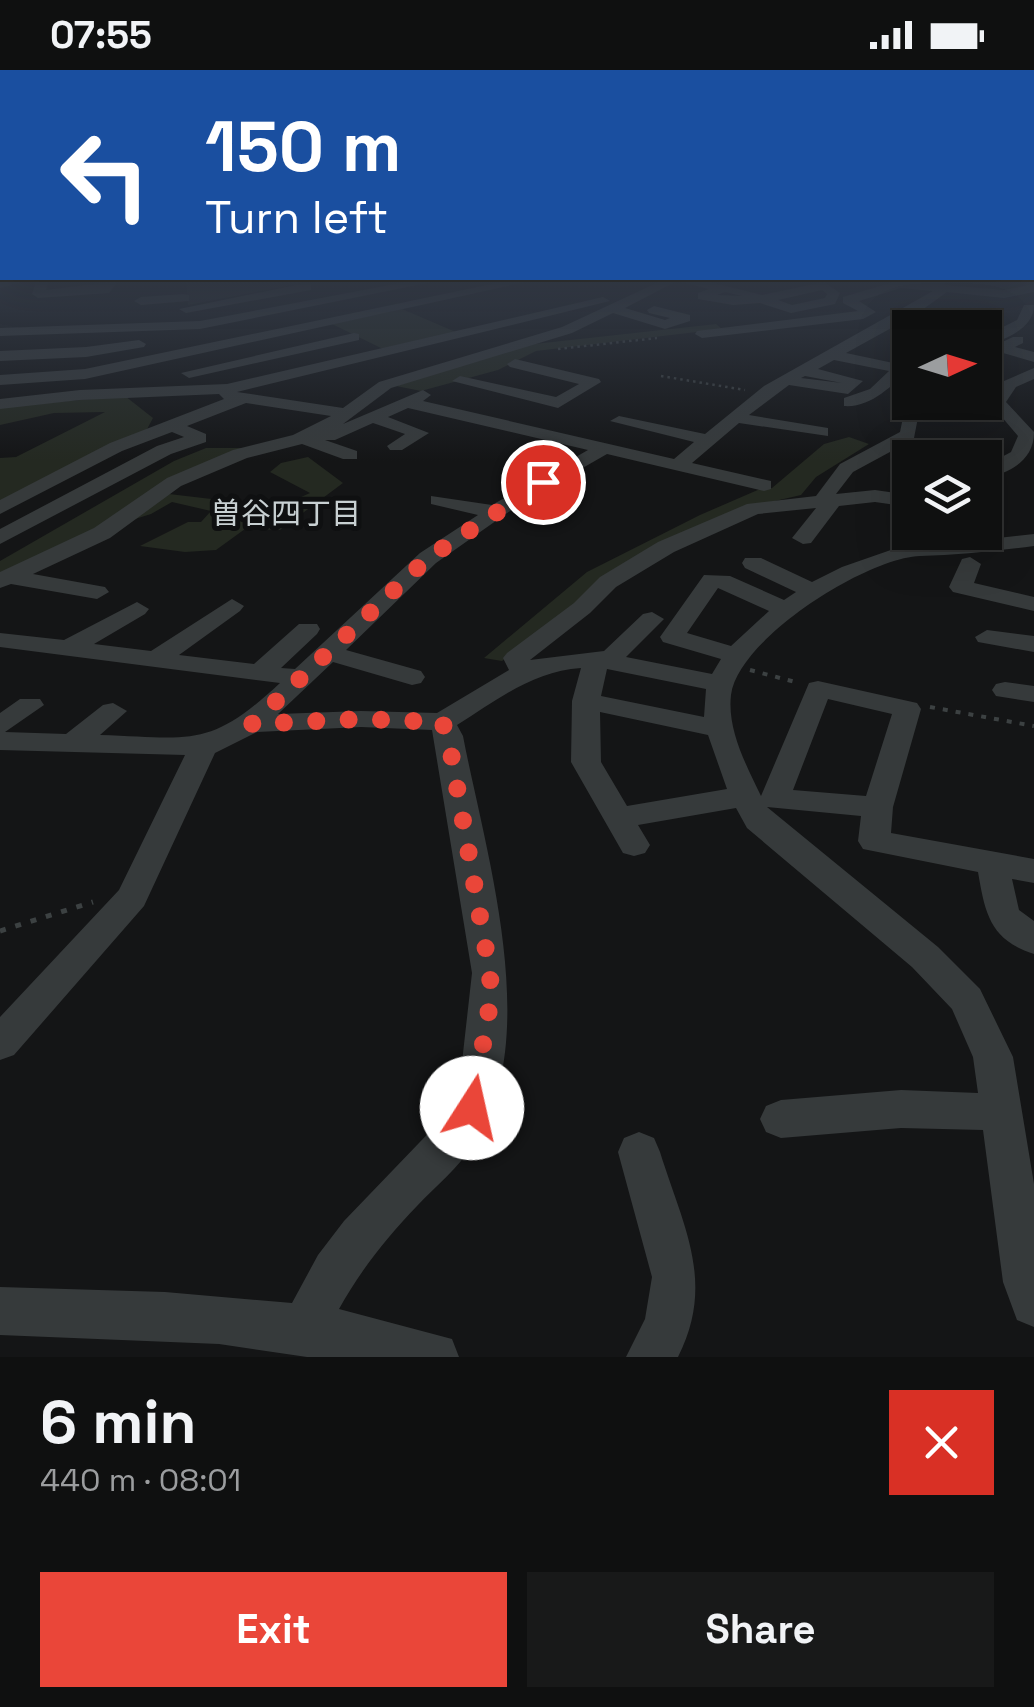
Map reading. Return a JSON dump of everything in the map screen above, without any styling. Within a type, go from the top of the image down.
[{"type":"street","points":[[0,356],[86,352],[126,341]]},
{"type":"street","points":[[153,341],[165,357],[214,390],[345,414]]},
{"type":"street","points":[[0,380],[112,376],[165,357],[240,341]]},
{"type":"street","points":[[190,373],[340,341]]},
{"type":"street","points":[[361,341],[426,373]]},
{"type":"street","points":[[0,404],[214,390],[433,341]]},
{"type":"street","points":[[4,579],[102,533],[174,482],[240,454],[299,439],[385,386],[530,341]]},
{"type":"street","points":[[678,465],[767,392],[859,341]]},
{"type":"street","points":[[1026,342],[1001,348],[1034,357]]},
{"type":"street","points":[[832,355],[892,363]]},
{"type":"street","points":[[240,454],[309,441],[410,404],[460,380],[515,364],[593,382],[558,403],[460,380]]},
{"type":"street","points":[[515,364],[556,385]]},
{"type":"street","points":[[1002,365],[1034,373]]},
{"type":"street","points":[[786,380],[842,391],[855,381],[804,371]]},
{"type":"street","points":[[1002,463],[1018,458],[1027,435],[998,407],[998,396],[1019,377],[1034,373]]},
{"type":"street","points":[[850,402],[876,392],[892,377]]},
{"type":"street","points":[[767,392],[813,397],[806,408]]},
{"type":"street","points":[[876,392],[892,396]]},
{"type":"street","points":[[427,393],[566,426]]},
{"type":"street","points":[[0,508],[116,447],[243,398]]},
{"type":"street","points":[[410,404],[764,485]]},
{"type":"street","points":[[375,418],[420,433],[396,446]]},
{"type":"street","points":[[738,418],[822,432]]},
{"type":"street","points":[[900,440],[909,434],[910,420]]},
{"type":"street","points":[[619,421],[710,440]]},
{"type":"street","points":[[0,538],[164,450],[200,438],[174,426]]},
{"type":"street","points":[[309,441],[350,455]]},
{"type":"street","points":[[834,500],[826,486],[836,474],[892,444]]},
{"type":"street","points":[[0,741],[203,747],[252,724],[428,558],[495,512],[604,448]]},
{"type":"street","points":[[803,538],[847,484],[870,470]]},
{"type":"street","points":[[524,673],[516,658],[582,608],[608,582],[666,548],[754,508],[875,496],[892,498]]},
{"type":"street","points":[[438,500],[495,512]]},
{"type":"street","points":[[1002,544],[1034,540]]},
{"type":"street","points":[[760,798],[722,729],[716,708],[729,668],[748,640],[810,595],[902,550]]},
{"type":"street","points":[[764,558],[810,595]]},
{"type":"street","points":[[970,564],[962,587],[1034,604]]},
{"type":"street","points":[[4,579],[97,592]]},
{"type":"street","points":[[729,668],[672,637],[712,580],[810,595]]},
{"type":"street","points":[[156,659],[232,606]]},
{"type":"street","points":[[68,648],[148,612],[103,652]]},
{"type":"street","points":[[252,724],[361,719],[442,722],[524,673],[553,662],[610,658],[652,619]]},
{"type":"street","points":[[260,673],[308,629]]},
{"type":"street","points":[[987,637],[1034,644]]},
{"type":"street","points":[[0,640],[302,678]]},
{"type":"street","points":[[330,653],[412,677]]},
{"type":"street","points":[[596,658],[729,668]]},
{"type":"street","points":[[596,658],[586,701],[586,762],[634,845]]},
{"type":"street","points":[[1034,871],[874,840],[878,807],[907,709],[818,689],[760,798],[758,820],[924,957],[967,1000],[992,1057],[1034,1304]]},
{"type":"street","points":[[1005,690],[1034,694]]},
{"type":"street","points":[[586,701],[722,729]]},
{"type":"street","points":[[0,725],[30,705]]},
{"type":"street","points":[[73,743],[112,711]]},
{"type":"street","points":[[324,1338],[316,1297],[386,1206],[458,1133],[472,1108],[491,998],[490,973],[448,736],[442,722]]},
{"type":"street","points":[[0,1043],[132,897],[203,747]]},
{"type":"street","points":[[618,818],[760,798],[878,807]]},
{"type":"street","points":[[993,864],[1003,916],[1034,940]]},
{"type":"street","points":[[781,1119],[901,1109],[999,1112]]},
{"type":"street","points":[[639,1152],[674,1277],[668,1325],[650,1357]]},
{"type":"street","points":[[0,1311],[176,1316],[434,1357]]},
{"type":"path","points":[[515,364],[576,346],[628,341]]},
{"type":"path","points":[[661,376],[767,392]]},
{"type":"path","points":[[729,668],[818,689]]},
{"type":"path","points":[[907,709],[918,704],[1034,726]]},
{"type":"path","points":[[0,932],[94,901],[132,897]]},
{"type":"shaded area","points":[[367,341],[423,341],[385,350]]},
{"type":"shaded area","points":[[620,341],[536,351],[498,370],[421,391],[396,386],[525,345]]},
{"type":"shaded area","points":[[125,396],[153,418],[145,433],[0,502],[0,458],[16,457],[105,412],[54,413],[0,425],[0,407]]},
{"type":"shaded area","points":[[849,437],[869,444],[816,477],[801,495],[744,508],[613,573],[502,661],[484,658],[587,572],[700,515],[760,489],[772,488],[824,444]]},
{"type":"shaded area","points":[[206,448],[247,448],[152,492],[279,507],[310,493],[270,472],[281,463],[308,457],[343,483],[280,530],[245,529],[216,550],[185,552],[140,546],[188,522],[201,522],[211,511],[172,502],[151,514],[97,531],[0,578],[0,561],[174,461]]},
{"type":"district","name":"曽谷四丁目","points":[[286,513]]},
{"type":"route","points":[[472,1108],[491,998],[490,973],[453,761],[442,722],[361,719],[252,724],[428,558],[543,482]]}]
